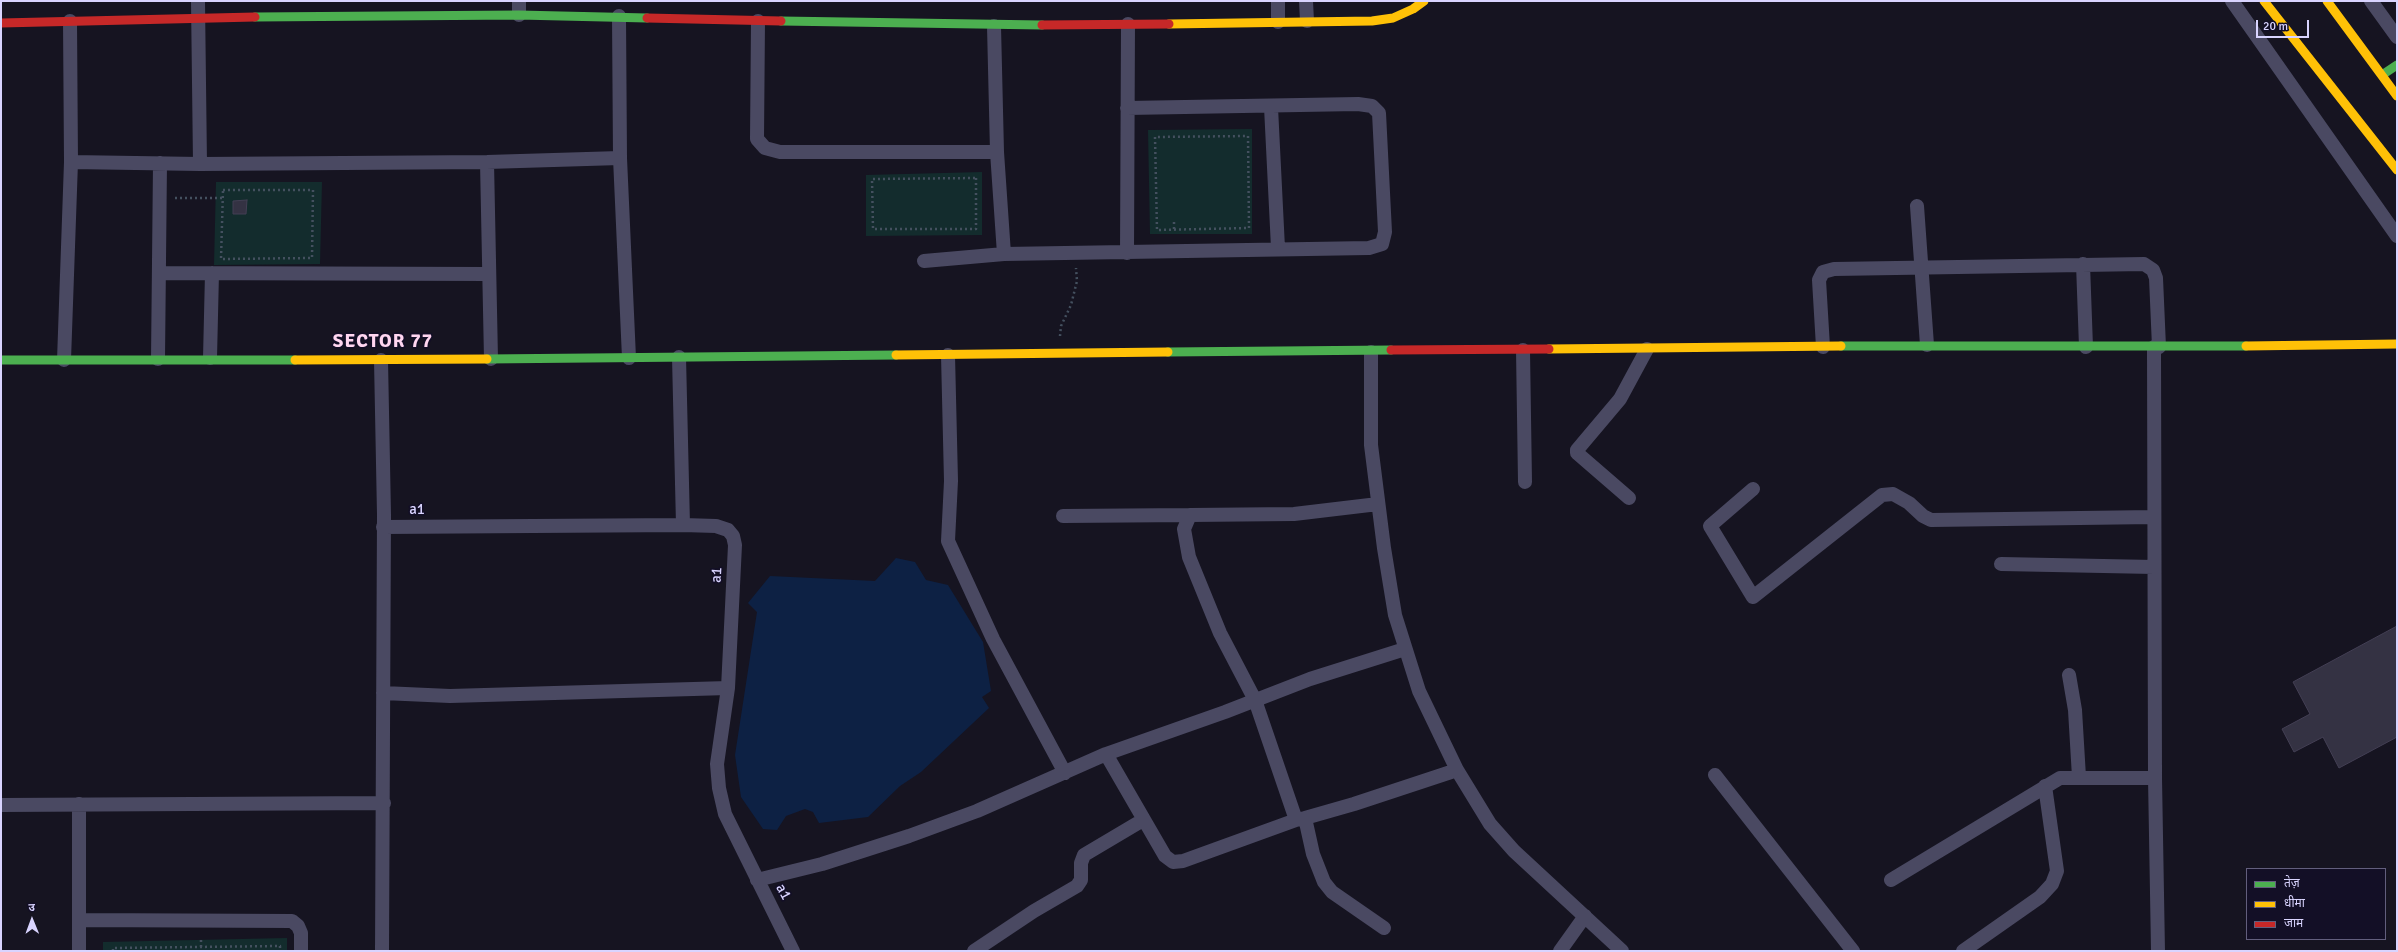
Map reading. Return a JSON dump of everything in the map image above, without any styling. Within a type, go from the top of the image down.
[{"type":"street","points":[[198,1],[200,164]]},
{"type":"street","points":[[519,1],[519,15]]},
{"type":"street","points":[[1278,1],[1278,22]]},
{"type":"street","points":[[1306,1],[1307,21]]},
{"type":"street","points":[[1,24],[198,17],[519,15],[619,16],[758,21],[994,26],[1278,22],[1392,18],[1413,9],[1424,1]]},
{"type":"street","points":[[2232,1],[2397,236]]},
{"type":"street","points":[[2264,1],[2397,170]]},
{"type":"street","points":[[2327,1],[2397,96]]},
{"type":"street","points":[[2371,1],[2397,36]]},
{"type":"street","points":[[619,16],[620,158],[629,358]]},
{"type":"street","points":[[64,360],[71,162],[70,21]]},
{"type":"street","points":[[758,21],[757,139],[765,148],[780,152],[997,152]]},
{"type":"street","points":[[1127,253],[1128,24]]},
{"type":"street","points":[[994,26],[997,152],[1004,254]]},
{"type":"street","points":[[2382,75],[2397,65]]},
{"type":"street","points":[[924,261],[1004,254],[1127,253],[1278,248],[1369,248],[1382,244],[1385,232],[1379,113],[1372,106],[1358,104],[1271,107],[1127,108]]},
{"type":"street","points":[[1271,107],[1278,248]]},
{"type":"street","points":[[71,162],[200,164],[487,162],[620,158]]},
{"type":"street","points":[[487,162],[488,274],[491,359]]},
{"type":"street","points":[[158,359],[160,163]]},
{"type":"street","points":[[1917,206],[1927,345]]},
{"type":"street","points":[[2083,264],[2086,347]]},
{"type":"street","points":[[1822,347],[1819,280],[1823,272],[1834,269],[1922,269],[2083,264],[2144,264],[2153,270],[2156,278],[2154,778],[2158,951]]},
{"type":"street","points":[[159,273],[488,274]]},
{"type":"street","points":[[210,358],[212,273]]},
{"type":"street","points":[[1,360],[210,358],[381,360],[1371,352],[1927,345],[2156,347],[2397,344]]},
{"type":"street","points":[[1629,498],[1577,453],[1576,450],[1620,399],[1647,349]]},
{"type":"street","points":[[1523,350],[1525,482]]},
{"type":"street","points":[[1371,352],[1371,445],[1378,504],[1395,615],[1404,648],[1419,691],[1457,770],[1490,824],[1514,850],[1622,951]]},
{"type":"street","points":[[948,355],[951,481],[948,541],[993,639],[1065,773]]},
{"type":"street","points":[[679,357],[683,525]]},
{"type":"street","points":[[381,360],[384,527],[384,803],[382,951]]},
{"type":"street","points":[[1753,489],[1710,526],[1753,597],[1882,496],[1893,494],[1909,503],[1923,516],[1931,520],[2154,517]]},
{"type":"street","points":[[1063,516],[1294,514],[1378,504]]},
{"type":"street","points":[[1190,515],[1184,529],[1188,557],[1220,633],[1255,700],[1324,882],[1332,892],[1384,928]]},
{"type":"street","name":"a1","points":[[384,527],[683,525],[716,526],[728,530],[733,536],[735,545],[728,688],[717,764],[719,788],[725,814],[793,951]]},
{"type":"street","points":[[2001,564],[2154,567]]},
{"type":"street","points":[[757,880],[822,864],[909,836],[977,811],[1106,754],[1404,648]]},
{"type":"street","points":[[2069,675],[2075,710],[2079,777]]},
{"type":"street","points":[[383,693],[450,696],[728,688]]},
{"type":"street","points":[[1106,754],[1165,856],[1173,862],[1183,861],[1301,819],[1354,804],[1457,770]]},
{"type":"street","points":[[1715,775],[1853,951]]},
{"type":"street","points":[[1891,880],[2060,778],[2154,778]]},
{"type":"street","points":[[1963,951],[2040,897],[2052,884],[2057,871],[2045,786]]},
{"type":"street","points":[[1,805],[384,803]]},
{"type":"street","points":[[79,804],[79,951]]},
{"type":"street","points":[[974,951],[1034,911],[1077,886],[1081,880],[1081,863],[1084,855],[1143,820]]},
{"type":"street","points":[[1560,951],[1585,916]]},
{"type":"street","points":[[79,920],[287,920],[298,926],[301,933],[301,951]]},
{"type":"path","points":[[1248,136],[1249,228],[1174,229],[1157,230],[1155,137],[1248,136]]},
{"type":"path","points":[[976,178],[976,229],[873,229],[872,179],[976,178]]},
{"type":"path","points":[[223,190],[313,190],[312,258],[221,259],[223,198],[223,190]]},
{"type":"path","points":[[160,197],[223,198]]},
{"type":"path","points":[[1174,219],[1174,229]]},
{"type":"path","points":[[1059,355],[1061,326],[1071,305],[1077,281],[1076,254]]},
{"type":"path","points":[[201,940],[201,951]]},
{"type":"path","points":[[113,951],[113,948],[280,946],[280,951]]},
{"type":"green space","points":[[1252,129],[1252,234],[1150,234],[1148,130]]},
{"type":"green space","points":[[982,172],[982,235],[866,236],[866,175]]},
{"type":"green space","points":[[216,182],[322,182],[320,264],[214,265]]},
{"type":"green space","points":[[287,938],[287,951],[103,951],[103,942]]},
{"type":"water","points":[[896,558],[915,562],[926,580],[948,585],[983,642],[991,691],[982,697],[989,708],[921,772],[900,786],[868,817],[819,823],[813,812],[805,809],[786,816],[777,830],[763,829],[741,797],[735,755],[757,612],[748,603],[770,576],[875,581]]},
{"type":"building","points":[[247,200],[246,214],[233,214],[233,201]]},
{"type":"building","points":[[2397,626],[2397,737],[2339,768],[2323,737],[2294,752],[2282,729],[2310,714],[2293,682]]},
{"type":"traffic: fast","points":[[255,17],[519,15],[647,18]]},
{"type":"traffic: fast","points":[[781,21],[1042,25]]},
{"type":"traffic: fast","points":[[2382,75],[2397,65]]},
{"type":"traffic: fast","points":[[1841,346],[2246,346]]},
{"type":"traffic: fast","points":[[1168,352],[1391,350]]},
{"type":"traffic: fast","points":[[487,359],[896,355]]},
{"type":"traffic: fast","points":[[1,360],[295,360]]},
{"type":"traffic: slow","points":[[1169,24],[1372,21],[1393,18],[1413,9],[1424,1]]},
{"type":"traffic: slow","points":[[2264,1],[2397,170]]},
{"type":"traffic: slow","points":[[2327,1],[2397,96]]},
{"type":"traffic: slow","points":[[2246,346],[2397,344]]},
{"type":"traffic: slow","points":[[1549,349],[1841,346]]},
{"type":"traffic: slow","points":[[896,355],[1168,352]]},
{"type":"traffic: slow","points":[[295,360],[487,359]]},
{"type":"traffic: jam","points":[[1,23],[255,17]]},
{"type":"traffic: jam","points":[[647,18],[781,21]]},
{"type":"traffic: jam","points":[[1042,25],[1169,24]]},
{"type":"traffic: jam","points":[[1391,350],[1549,349]]},
{"type":"district","name":"SECTOR 77","points":[[383,342]]}]
